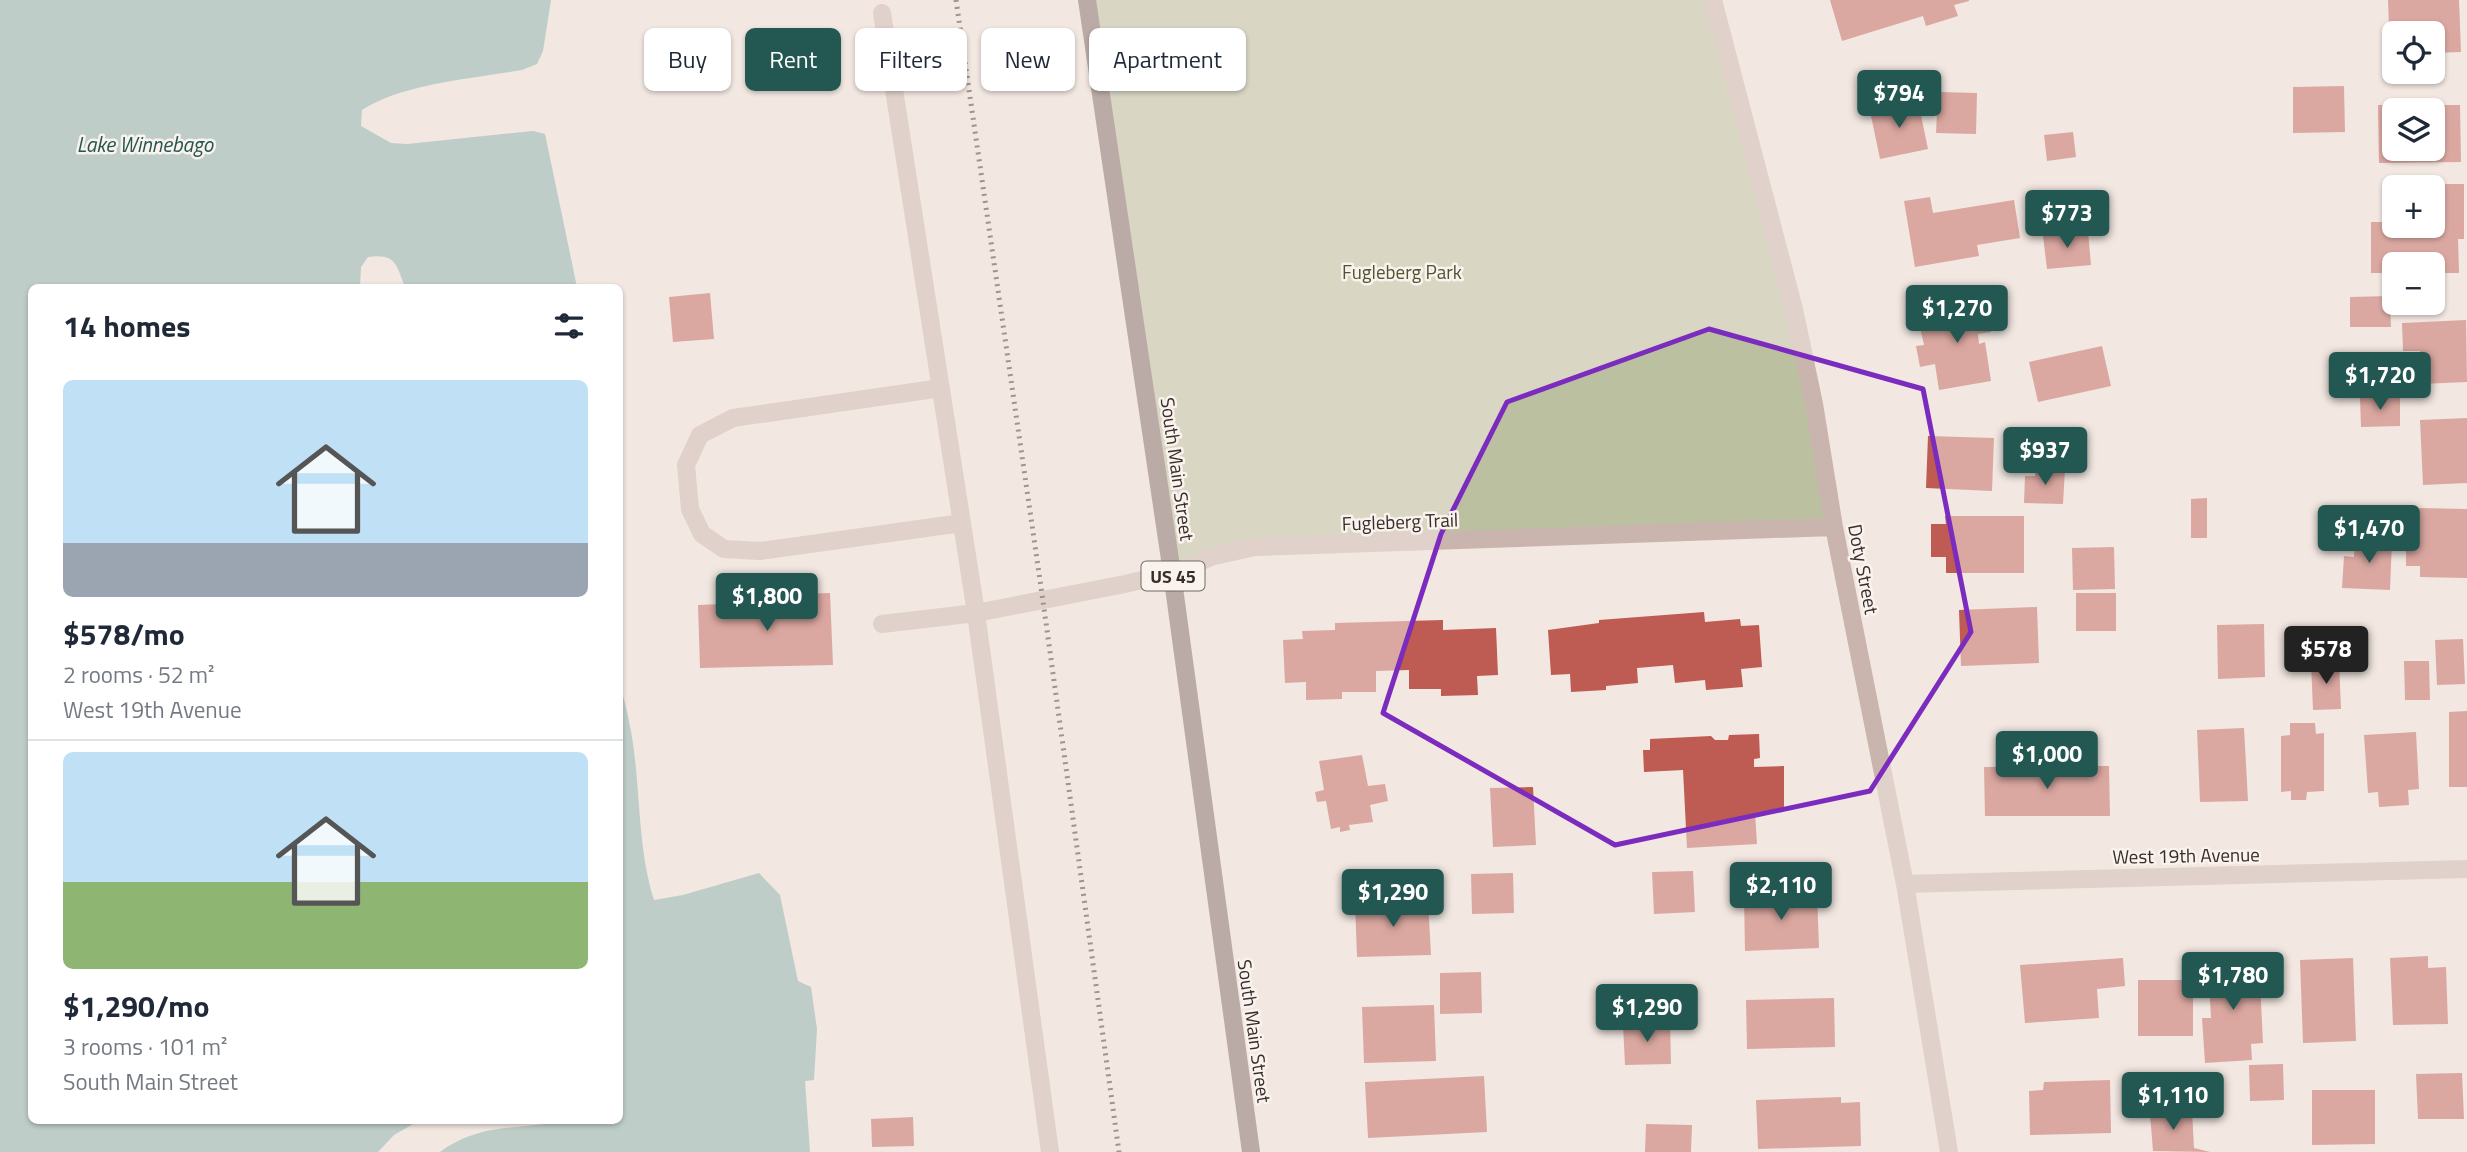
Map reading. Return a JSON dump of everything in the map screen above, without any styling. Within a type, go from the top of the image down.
[{"type":"main road","name":"South Main Street","points":[[1087,0],[1172,573],[1251,1152]]},
{"type":"street","name":"Doty Street","points":[[1713,0],[1794,309],[1814,404],[1834,527],[1905,884],[1949,1152]]},
{"type":"street","points":[[882,13],[976,613],[1050,1152]]},
{"type":"street","points":[[941,388],[733,418],[700,435],[686,465],[690,509],[702,534],[724,549],[760,551],[962,523]]},
{"type":"street","name":"Fugleberg Trail","points":[[882,624],[976,613],[1172,573],[1214,556],[1255,547],[1834,527]]},
{"type":"street","name":"West 19th Avenue","points":[[1905,884],[2467,869]]},
{"type":"highlighted area","points":[[1709,329],[1923,389],[1971,632],[1870,791],[1615,845],[1383,713],[1441,534],[1507,402]]},
{"type":"green space","name":"Fugleberg Park","points":[[1087,0],[1713,0],[1794,309],[1834,527],[1255,547],[1172,573],[1100,91],[1246,91],[1246,28],[1091,28]]},
{"type":"water","name":"Lake Winnebago","points":[[0,0],[551,0],[543,51],[537,64],[522,70],[439,83],[397,94],[362,110],[361,126],[391,143],[407,144],[533,131],[545,134],[576,284],[404,284],[394,262],[377,256],[368,257],[361,267],[360,284],[28,284],[28,1124],[413,1124],[394,1135],[378,1152],[0,1152]]},
{"type":"water","points":[[623,698],[631,731],[642,838],[654,900],[683,895],[759,873],[780,895],[798,981],[811,987],[817,1029],[814,1080],[805,1081],[810,1152],[440,1152],[465,1138],[490,1130],[545,1124],[623,1124]]},
{"type":"building","points":[[1830,0],[1969,1],[1954,5],[1958,16],[1926,26],[1923,16],[1842,41]]},
{"type":"building","points":[[2388,0],[2459,0],[2461,52],[2445,53],[2445,21],[2389,21]]},
{"type":"building","points":[[2344,86],[2345,132],[2293,133],[2293,87]]},
{"type":"building","points":[[1938,92],[1977,93],[1976,134],[1936,133]]},
{"type":"building","points":[[1918,101],[1928,149],[1880,159],[1870,111]]},
{"type":"building","points":[[2378,105],[2382,105],[2382,161],[2445,161],[2445,105],[2460,105],[2461,162],[2379,163]]},
{"type":"building","points":[[2073,132],[2076,157],[2047,161],[2044,135]]},
{"type":"building","points":[[2445,184],[2464,184],[2464,239],[2458,239],[2459,273],[2445,273],[2445,252],[2382,252],[2382,273],[2371,273],[2371,222],[2382,222],[2382,238],[2445,238]]},
{"type":"building","points":[[1930,197],[1933,213],[2014,200],[2020,238],[1977,245],[1979,256],[1915,267],[1904,201]]},
{"type":"building","points":[[2088,231],[2091,265],[2047,269],[2043,236]]},
{"type":"building","points":[[710,293],[714,339],[673,342],[669,297]]},
{"type":"building","points":[[2382,296],[2382,315],[2391,315],[2391,327],[2350,327],[2350,297]]},
{"type":"building","points":[[1986,300],[1991,332],[1978,334],[1979,344],[1985,342],[1991,381],[1939,390],[1935,364],[1920,367],[1916,346],[1924,345],[1920,327],[1928,326],[1925,311]]},
{"type":"building","points":[[2466,320],[2467,382],[2421,384],[2420,351],[2403,351],[2402,323]]},
{"type":"building","points":[[2102,346],[2111,386],[2038,402],[2029,362]]},
{"type":"building","points":[[2360,398],[2400,398],[2400,426],[2361,427]]},
{"type":"building","points":[[2467,418],[2467,483],[2423,485],[2420,420]]},
{"type":"building","points":[[1928,436],[1994,438],[1992,491],[1926,488]]},
{"type":"building","points":[[2036,468],[2065,469],[2063,504],[2024,503],[2025,476],[2035,476]]},
{"type":"building","points":[[2207,498],[2207,538],[2191,538],[2191,499]]},
{"type":"building","points":[[2419,508],[2467,509],[2467,578],[2420,577],[2420,566],[2406,566],[2406,535],[2419,536]]},
{"type":"building","points":[[1945,516],[2024,516],[2024,573],[1946,573],[1946,557],[1931,557],[1931,524],[1946,524]]},
{"type":"building","points":[[2355,538],[2392,540],[2390,590],[2342,588],[2344,556],[2354,557]]},
{"type":"building","points":[[2114,547],[2115,589],[2073,590],[2072,548]]},
{"type":"building","points":[[830,593],[833,665],[700,668],[698,605],[770,602],[770,595]]},
{"type":"building","points":[[2076,593],[2116,593],[2116,631],[2076,631]]},
{"type":"building","points":[[2037,607],[2039,663],[1961,666],[1959,610]]},
{"type":"building","points":[[1704,612],[1705,622],[1740,619],[1741,626],[1759,625],[1762,667],[1741,669],[1743,687],[1706,690],[1705,680],[1675,683],[1673,665],[1637,668],[1638,683],[1606,686],[1606,690],[1571,692],[1570,674],[1551,675],[1548,630],[1599,623],[1599,620]]},
{"type":"building","points":[[1443,620],[1443,630],[1496,628],[1498,675],[1477,676],[1478,695],[1441,696],[1441,689],[1409,689],[1409,670],[1376,671],[1376,692],[1342,692],[1342,699],[1306,700],[1306,682],[1285,683],[1283,640],[1303,639],[1302,631],[1335,630],[1335,623]]},
{"type":"building","points":[[2264,624],[2265,677],[2218,679],[2217,625]]},
{"type":"building","points":[[2463,639],[2465,684],[2437,685],[2435,640]]},
{"type":"building","points":[[2339,661],[2341,709],[2313,710],[2311,662]]},
{"type":"building","points":[[2404,661],[2429,661],[2430,700],[2405,700]]},
{"type":"building","points":[[2467,711],[2467,787],[2449,787],[2449,712]]},
{"type":"building","points":[[2290,723],[2315,723],[2316,734],[2324,733],[2324,791],[2307,792],[2306,800],[2291,800],[2291,791],[2281,792],[2281,736],[2290,735]]},
{"type":"building","points":[[2244,728],[2248,801],[2200,802],[2197,730]]},
{"type":"building","points":[[2416,732],[2419,789],[2408,790],[2409,805],[2379,807],[2378,792],[2368,793],[2364,735]]},
{"type":"building","points":[[1759,734],[1760,758],[1754,759],[1754,767],[1784,766],[1784,812],[1755,813],[1757,844],[1687,848],[1683,770],[1644,772],[1643,750],[1650,750],[1650,739],[1711,736],[1715,740],[1728,740],[1729,735]]},
{"type":"building","points":[[1362,755],[1368,786],[1385,784],[1388,801],[1370,805],[1373,822],[1349,825],[1350,830],[1340,832],[1340,827],[1331,829],[1326,801],[1317,802],[1315,792],[1324,790],[1319,761]]},
{"type":"building","points":[[2109,766],[2110,816],[1985,816],[1984,767]]},
{"type":"building","points":[[1533,787],[1536,845],[1493,847],[1490,788]]},
{"type":"building","points":[[1693,871],[1695,912],[1654,914],[1652,872]]},
{"type":"building","points":[[1513,873],[1514,913],[1472,914],[1471,874]]},
{"type":"building","points":[[1817,893],[1819,948],[1745,951],[1744,896]]},
{"type":"building","points":[[1428,900],[1431,955],[1357,957],[1355,903]]},
{"type":"building","points":[[2428,956],[2428,968],[2446,967],[2448,1024],[2393,1025],[2390,958]]},
{"type":"building","points":[[2123,958],[2125,986],[2097,989],[2099,1018],[2025,1023],[2020,965]]},
{"type":"building","points":[[2353,958],[2356,1041],[2303,1043],[2300,960]]},
{"type":"building","points":[[2259,960],[2263,1043],[2251,1044],[2252,1060],[2205,1063],[2202,1018],[2211,1018],[2208,963]]},
{"type":"building","points":[[1481,972],[1482,1013],[1440,1014],[1440,973]]},
{"type":"building","points":[[2138,980],[2193,980],[2193,1036],[2138,1036]]},
{"type":"building","points":[[1834,998],[1835,1047],[1747,1049],[1746,1000]]},
{"type":"building","points":[[1434,1005],[1436,1061],[1364,1063],[1362,1007]]},
{"type":"building","points":[[1670,1022],[1671,1064],[1625,1065],[1623,1024]]},
{"type":"building","points":[[2283,1064],[2284,1100],[2250,1101],[2249,1065]]},
{"type":"building","points":[[2462,1073],[2464,1119],[2418,1119],[2416,1074]]},
{"type":"building","points":[[1484,1076],[1487,1132],[1368,1138],[1365,1082]]},
{"type":"building","points":[[2110,1080],[2111,1133],[2030,1135],[2029,1091],[2043,1090],[2044,1082]]},
{"type":"building","points":[[2312,1090],[2375,1090],[2375,1144],[2312,1145]]},
{"type":"building","points":[[1841,1097],[1841,1103],[1860,1102],[1861,1146],[1758,1149],[1756,1100]]},
{"type":"building","points":[[2192,1110],[2194,1148],[2210,1152],[2153,1151],[2150,1114]]},
{"type":"building","points":[[913,1117],[914,1146],[872,1147],[871,1119]]},
{"type":"building","points":[[1646,1124],[1692,1125],[1691,1152],[1645,1152]]},
{"type":"railway","points":[[956,0],[1119,1152]]}]
